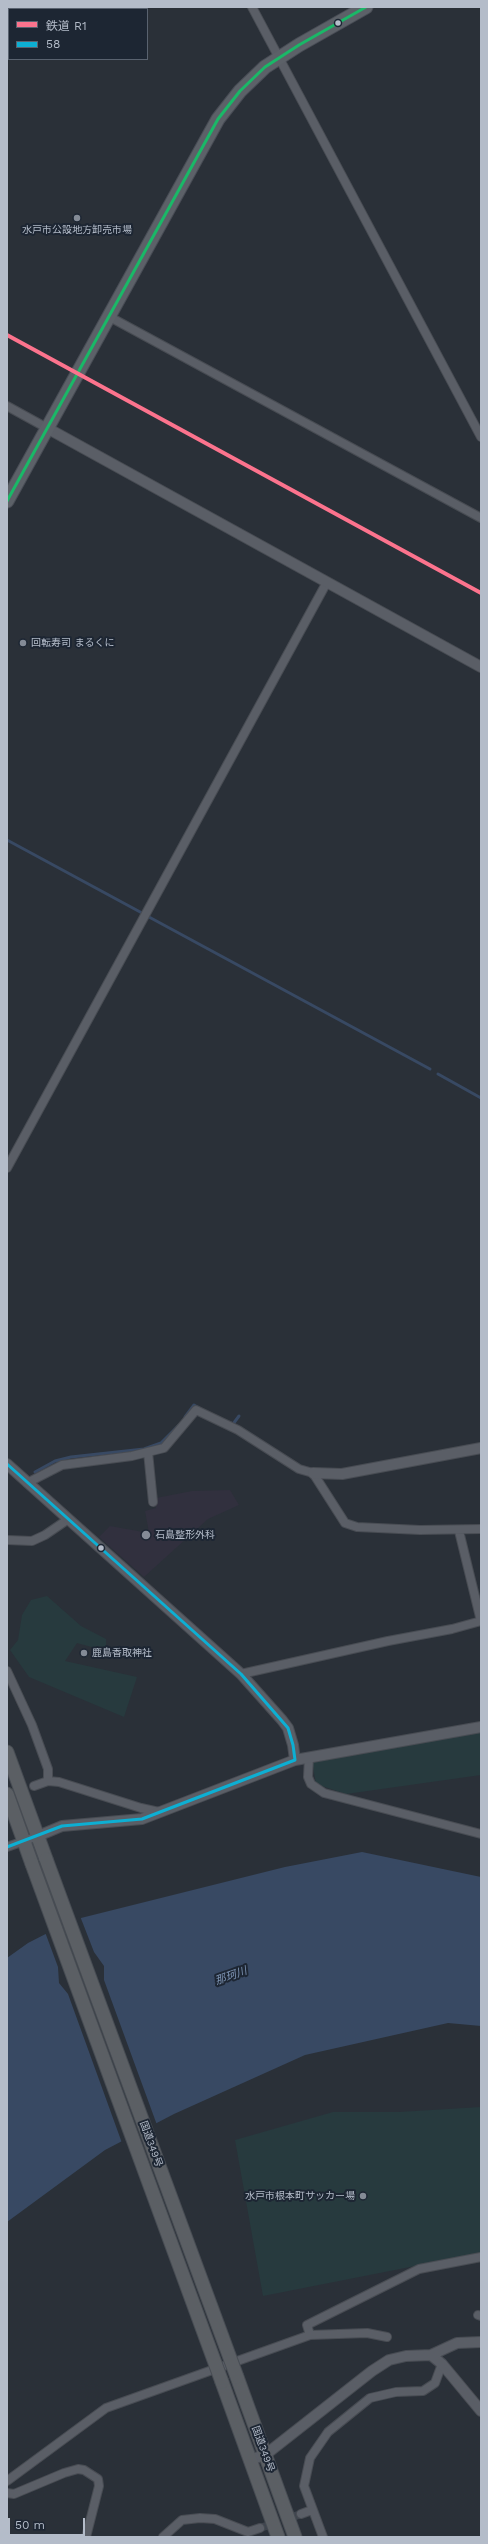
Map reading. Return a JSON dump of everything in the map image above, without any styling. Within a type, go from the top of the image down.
[{"type":"highway","name":"国道349号","points":[[7,1752],[295,2537]]},
{"type":"highway","name":"国道349号","points":[[7,1794],[278,2537]]},
{"type":"main road","points":[[7,501],[218,119],[244,87],[279,57],[366,7]]},
{"type":"street","points":[[252,7],[481,437]]},
{"type":"street","points":[[108,316],[481,518]]},
{"type":"street","points":[[7,406],[481,667]]},
{"type":"street","points":[[7,1168],[327,582]]},
{"type":"street","points":[[27,1483],[62,1465],[148,1452],[164,1448],[196,1410],[238,1430],[300,1469],[313,1473],[342,1474],[481,1448]]},
{"type":"street","points":[[148,1452],[153,1502]]},
{"type":"street","points":[[7,1464],[67,1520],[241,1674],[288,1728],[293,1741],[295,1760]]},
{"type":"street","points":[[313,1473],[345,1523],[357,1527],[459,1531],[481,1529]]},
{"type":"street","points":[[7,1540],[32,1541],[45,1535],[67,1520]]},
{"type":"street","points":[[241,1674],[388,1641],[452,1630],[481,1621],[459,1531]]},
{"type":"street","points":[[7,1671],[32,1725],[48,1769],[48,1781]]},
{"type":"street","points":[[7,1848],[62,1826],[123,1822],[142,1819],[295,1760],[481,1727]]},
{"type":"street","points":[[309,1757],[308,1778],[311,1784],[324,1793],[481,1834]]},
{"type":"street","points":[[34,1786],[48,1781],[70,1784],[141,1808],[160,1812]]},
{"type":"street","points":[[310,2335],[307,2325],[419,2269],[481,2257]]},
{"type":"street","points":[[7,2481],[106,2408],[310,2335],[367,2333],[387,2337]]},
{"type":"street","points":[[249,2460],[265,2455],[389,2360],[430,2355],[457,2343],[481,2342]]},
{"type":"street","points":[[430,2355],[442,2364],[481,2411]]},
{"type":"street","points":[[323,2537],[304,2486],[310,2458],[328,2432],[370,2398],[396,2392],[423,2391],[435,2383],[442,2364]]},
{"type":"street","points":[[7,2493],[14,2494],[64,2473],[78,2469],[84,2470],[98,2479],[99,2486],[86,2537]]},
{"type":"street","points":[[301,2514],[312,2510]]},
{"type":"street","points":[[163,2537],[182,2520],[200,2518],[215,2519],[249,2535],[260,2528]]},
{"type":"shaded area","name":"石島整形外科","points":[[230,1490],[239,1505],[208,1519],[144,1577],[99,1537],[110,1526],[149,1533],[145,1511],[156,1508],[156,1498],[192,1491]]},
{"type":"green space","points":[[47,1596],[81,1626],[106,1639],[106,1651],[77,1643],[65,1661],[137,1677],[124,1717],[29,1677],[10,1650],[18,1640],[22,1615],[31,1600]]},
{"type":"green space","points":[[481,1732],[481,1775],[346,1794],[316,1784],[312,1761]]},
{"type":"green space","name":"水戸市根本町サッカー場","points":[[481,2107],[481,2253],[263,2296],[235,2140],[333,2112],[399,2112]]},
{"type":"water","name":"那珂川","points":[[362,1852],[481,1877],[481,2026],[448,2023],[305,2055],[174,2114],[105,2150],[7,2222],[7,1958],[28,1943],[73,1920],[285,1867]]},
{"type":"pier","points":[[80,1916],[94,1952],[104,1966],[104,1980],[157,2125],[122,2143],[68,1994],[59,1983],[58,1967],[45,1932]]},
{"type":"waterway","points":[[7,840],[142,913]]},
{"type":"waterway","points":[[149,917],[430,1069]]},
{"type":"waterway","points":[[438,1074],[481,1098]]},
{"type":"waterway","points":[[185,1417],[194,1405],[199,1408]]},
{"type":"waterway","points":[[231,1423],[233,1424],[239,1416]]},
{"type":"waterway","points":[[35,1472],[55,1461],[71,1457],[144,1449],[161,1443],[179,1425]]},
{"type":"tunnel","points":[[260,2528],[301,2514]]},
{"type":"rail line","name":"R1","points":[[7,335],[481,593]]},
{"type":"transit line","points":[[7,501],[218,119],[240,91],[265,67],[299,45],[366,7]]},
{"type":"transit line","name":"58","points":[[7,1464],[241,1674],[288,1728],[293,1745],[295,1760],[142,1819],[62,1826],[7,1847]]},
{"type":"place","name":"水戸市公設地方卸売市場","points":[[77,218]]},
{"type":"place","name":"回転寿司 まるくに","points":[[23,643]]},
{"type":"place","name":"石島整形外科","points":[[146,1535]]},
{"type":"place","name":"鹿島香取神社","points":[[84,1653]]},
{"type":"place","name":"水戸市根本町サッカー場","points":[[363,2196]]}]
